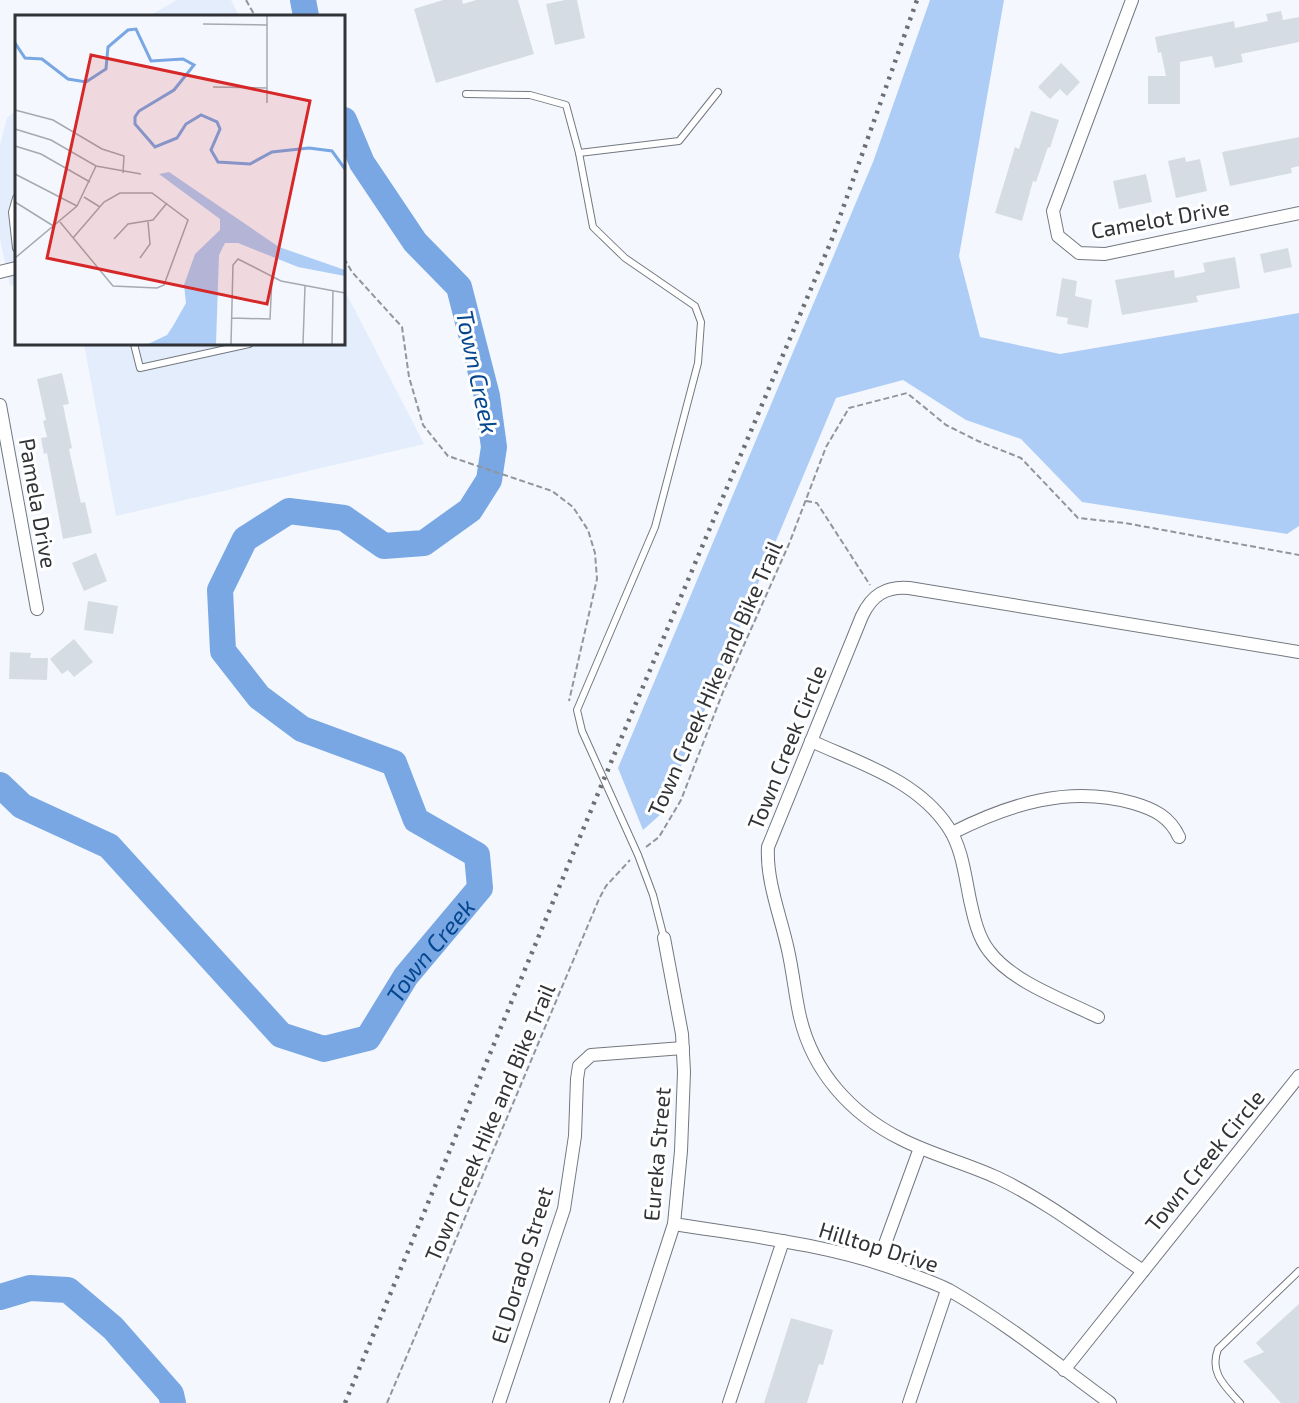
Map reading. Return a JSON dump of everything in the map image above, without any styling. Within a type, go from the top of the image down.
[{"type":"street","name":"Camelot Drive","points":[[1134,0],[1053,212],[1058,236],[1079,253],[1105,254],[1299,213]]},
{"type":"street","points":[[0,272],[15,268]]},
{"type":"street","name":"Pamela Drive","points":[[0,405],[37,609]]},
{"type":"street","points":[[877,595],[887,589],[909,588],[1299,652]]},
{"type":"street","name":"Town Creek Circle","points":[[877,595],[862,616],[772,836],[767,856],[807,1040],[818,1064],[844,1100],[882,1128],[920,1148],[968,1165],[1018,1188],[1069,1220],[1143,1272]]},
{"type":"street","points":[[811,741],[887,775],[928,804],[952,833],[960,854],[980,936],[988,951],[999,962],[1032,984],[1098,1017]]},
{"type":"street","points":[[952,833],[1018,804],[1080,795],[1119,799],[1157,812],[1172,823],[1179,837]]},
{"type":"street","name":"Eureka Street","points":[[616,1403],[674,1224],[681,1151],[684,1072],[682,1034],[664,938]]},
{"type":"street","name":"El Dorado Street","points":[[499,1403],[564,1209],[575,1136],[579,1066],[591,1055],[683,1048]]},
{"type":"street","name":"Town Creek Circle","points":[[1064,1370],[1299,1076]]},
{"type":"street","points":[[878,1263],[920,1148]]},
{"type":"street","name":"Hilltop Drive","points":[[674,1224],[823,1248],[878,1263],[947,1290],[982,1311],[1102,1400]]},
{"type":"street","points":[[729,1403],[783,1241]]},
{"type":"street","points":[[909,1403],[947,1290]]},
{"type":"lane","points":[[579,153],[679,141],[718,93]]},
{"type":"lane","points":[[466,94],[530,95],[566,105],[579,153],[593,227],[625,258],[694,306],[701,322],[698,363],[655,527],[577,710],[582,731],[638,855],[653,896],[664,938]]},
{"type":"lane","points":[[15,202],[12,212],[15,239]]},
{"type":"lane","points":[[134,345],[140,368],[244,345]]},
{"type":"lane","points":[[1240,1403],[1217,1375],[1214,1359],[1218,1349],[1299,1271]]},
{"type":"path","points":[[246,0],[254,15]]},
{"type":"path","points":[[345,260],[352,272],[402,327],[409,377],[423,425],[448,456],[552,491],[573,507],[588,530],[595,553],[597,579],[568,708]]},
{"type":"path","name":"Town Creek Hike and Bike Trail","points":[[387,1403],[599,899],[606,886],[624,865],[659,837],[681,801],[723,692],[789,544],[826,447],[849,408],[907,393],[946,425],[1021,458],[1078,518],[1125,523],[1299,555]]},
{"type":"path","points":[[805,501],[817,504],[877,595]]},
{"type":"shaded area","points":[[177,0],[231,0],[238,15],[151,15]]},
{"type":"shaded area","points":[[930,0],[1004,0],[959,256],[980,337],[1060,354],[1299,313],[1299,526],[1287,534],[1082,502],[1021,439],[966,420],[903,380],[836,398],[661,814],[643,830],[618,768],[873,162]]},
{"type":"shaded area","points":[[15,111],[15,285],[10,286],[0,239],[0,145],[7,118]]},
{"type":"shaded area","points":[[345,291],[424,444],[116,516],[84,345],[345,345]]},
{"type":"building","points":[[443,0],[462,0],[463,4],[476,0],[518,0],[534,54],[436,83],[414,9]]},
{"type":"building","points":[[577,0],[585,38],[555,45],[546,4]]},
{"type":"building","points":[[1281,11],[1283,20],[1299,17],[1299,42],[1241,54],[1243,62],[1215,68],[1212,56],[1180,62],[1180,104],[1148,104],[1148,76],[1166,76],[1155,37],[1234,21],[1235,28],[1268,21],[1266,14]]},
{"type":"building","points":[[1061,63],[1080,82],[1067,96],[1060,89],[1050,99],[1038,87]]},
{"type":"building","points":[[1031,111],[1059,120],[1036,182],[1033,181],[1022,221],[995,213],[1015,147],[1019,149]]},
{"type":"building","points":[[1299,137],[1299,166],[1291,168],[1292,173],[1230,186],[1222,152]]},
{"type":"building","points":[[1185,157],[1186,162],[1200,159],[1207,191],[1176,198],[1168,161]]},
{"type":"building","points":[[1146,174],[1152,202],[1119,209],[1113,181]]},
{"type":"building","points":[[1288,248],[1292,267],[1264,273],[1260,254]]},
{"type":"building","points":[[1235,257],[1240,288],[1196,296],[1198,302],[1122,315],[1115,280],[1174,270],[1175,278],[1205,272],[1203,263]]},
{"type":"building","points":[[1062,278],[1077,281],[1075,296],[1092,300],[1088,328],[1067,324],[1068,318],[1056,316]]},
{"type":"building","points":[[62,373],[69,404],[63,405],[72,448],[69,449],[81,503],[85,502],[92,533],[63,539],[47,453],[44,454],[41,438],[47,437],[43,421],[46,420],[37,379]]},
{"type":"building","points":[[96,553],[107,581],[84,591],[72,563]]},
{"type":"building","points":[[88,601],[118,606],[113,634],[84,630]]},
{"type":"building","points":[[74,639],[93,662],[74,677],[68,670],[62,674],[50,659]]},
{"type":"building","points":[[10,652],[31,653],[30,658],[48,658],[47,680],[9,679]]},
{"type":"building","points":[[1299,1304],[1299,1403],[1281,1403],[1243,1361],[1264,1352],[1256,1343]]},
{"type":"building","points":[[791,1318],[833,1330],[823,1365],[819,1364],[807,1403],[764,1403]]},
{"type":"waterway","name":"Town Creek","points":[[303,0],[306,15]]},
{"type":"waterway","name":"Town Creek","points":[[0,785],[22,806],[109,846],[281,1035],[324,1049],[368,1038],[406,976],[480,888],[477,855],[416,820],[394,763],[302,729],[259,697],[223,651],[220,590],[245,539],[289,511],[344,518],[384,546],[424,543],[470,510],[489,480],[494,447],[487,396],[459,287],[415,242],[362,163],[345,122]]},
{"type":"waterway","name":"Town Creek","points":[[0,1297],[30,1288],[68,1290],[113,1328],[171,1394],[173,1403]]},
{"type":"railway","points":[[345,1403],[604,779],[832,239],[917,0]]}]
